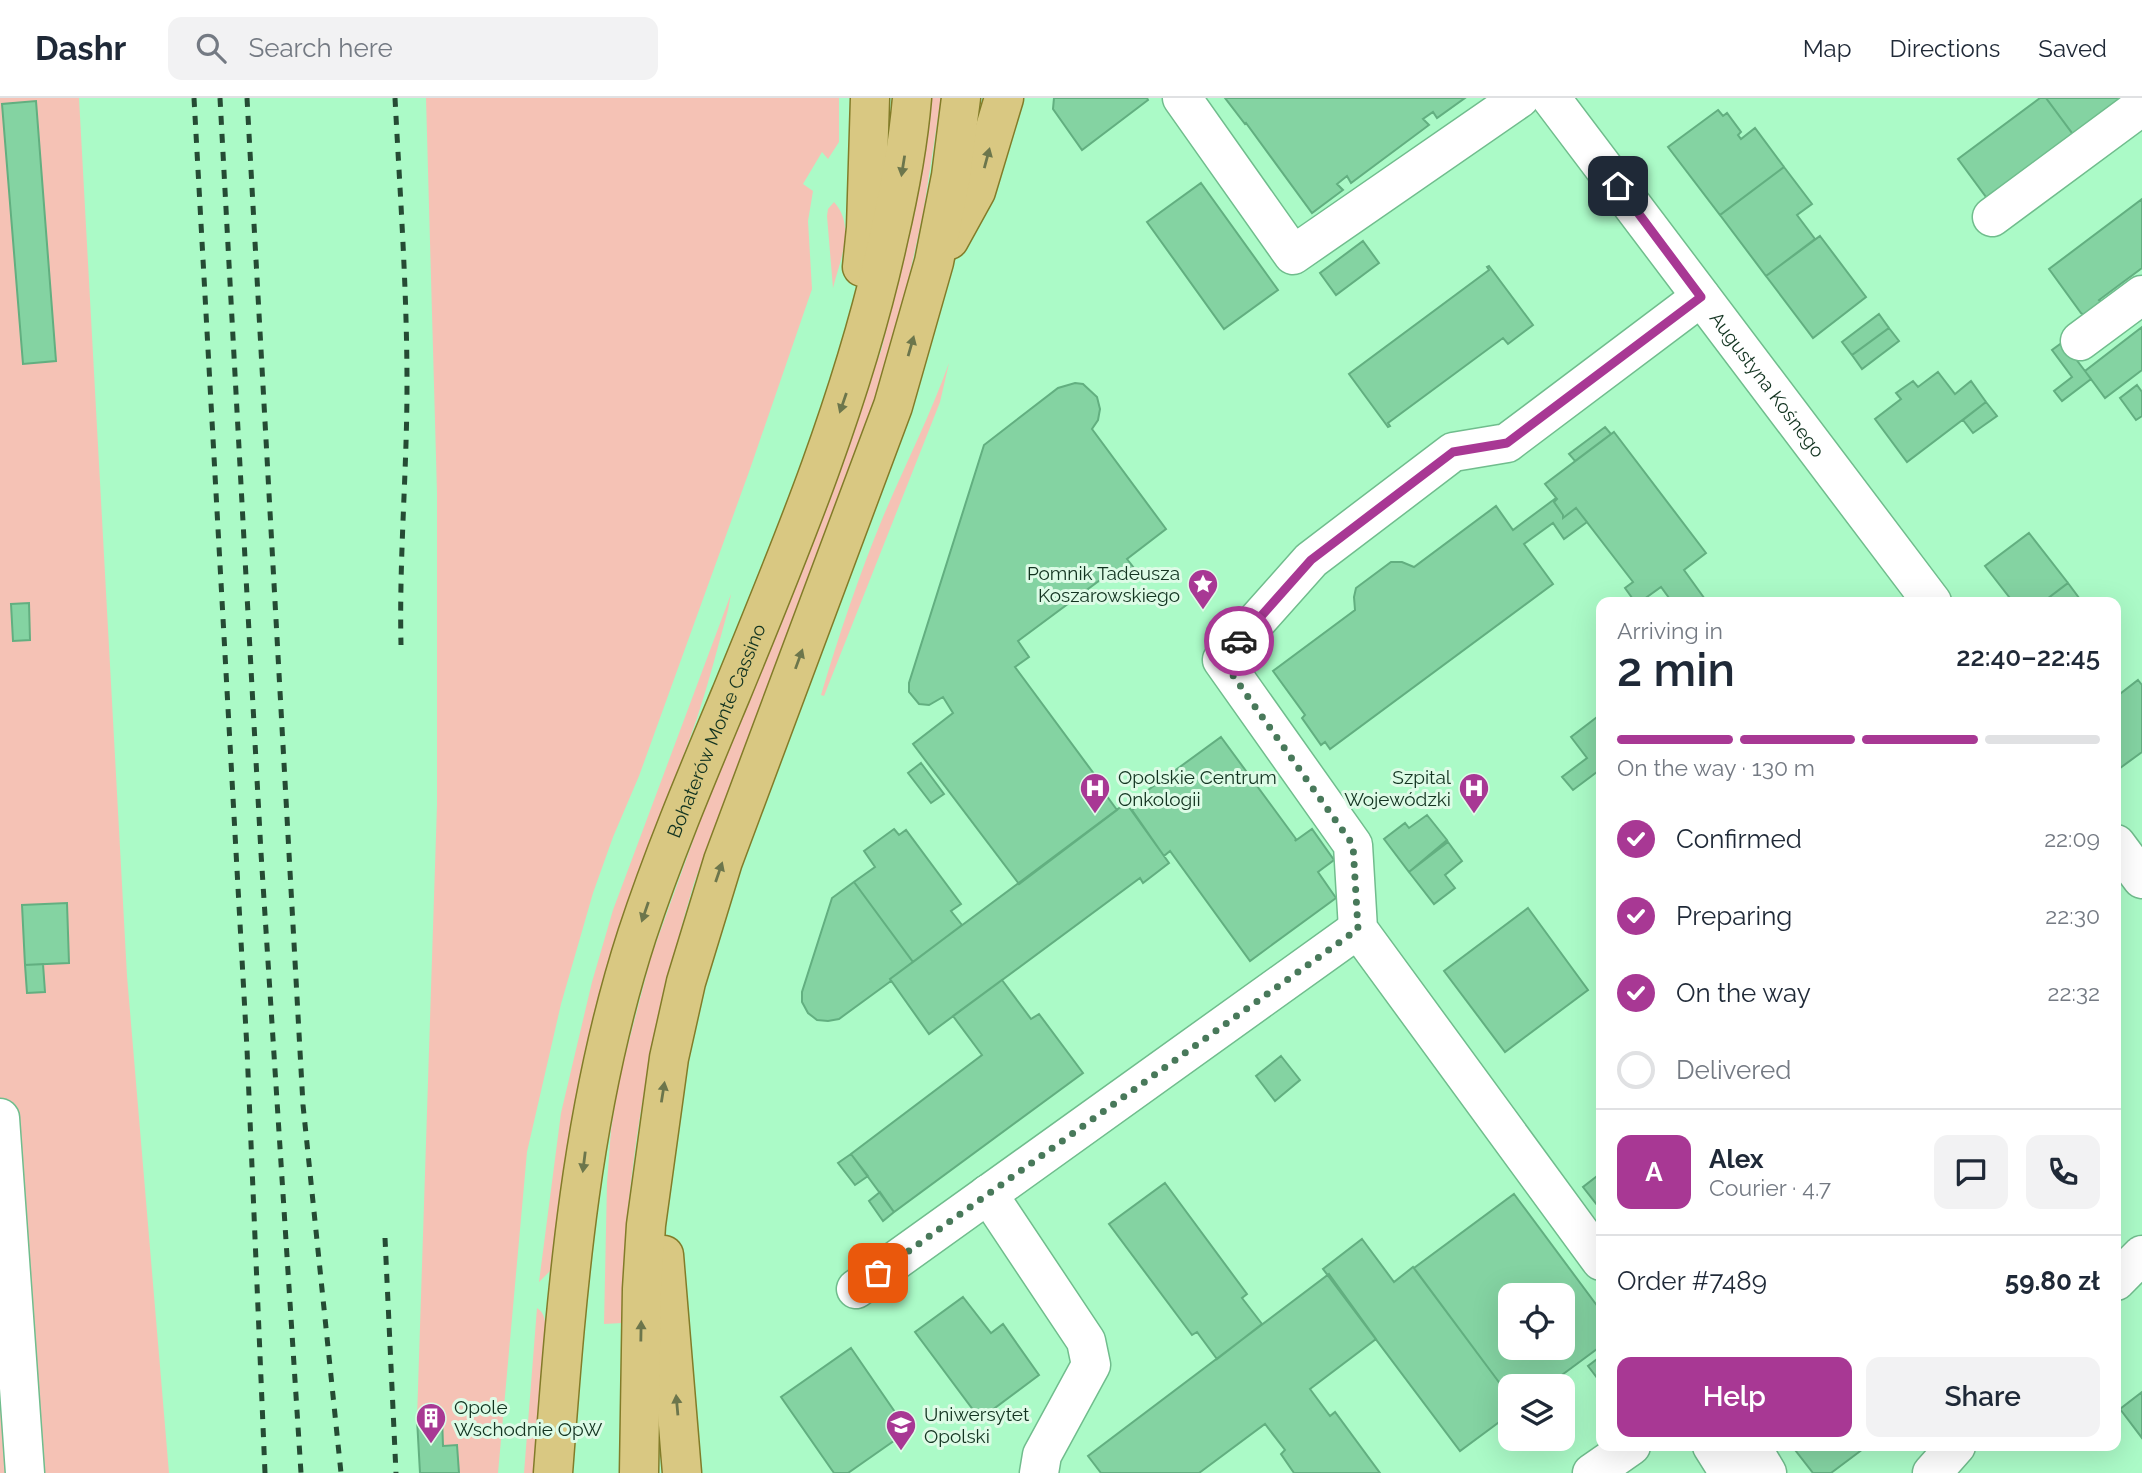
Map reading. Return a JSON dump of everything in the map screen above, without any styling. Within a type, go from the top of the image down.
[{"type":"main road","points":[[864,338],[859,306],[866,228],[870,98]]},
{"type":"main road","name":"Bohaterów Monte Cassino","points":[[553,1473],[572,1258],[585,1149],[618,998],[642,921],[679,819],[812,487],[864,338],[897,199],[912,98]]},
{"type":"main road","points":[[639,1473],[642,1289],[653,1160],[669,1058],[686,982],[723,861],[894,406],[934,262],[951,176],[961,98]]},
{"type":"main road","points":[[934,262],[976,191],[1004,98]]},
{"type":"main road","points":[[653,1160],[682,1473]]},
{"type":"main road","points":[[561,1372],[573,1423],[579,1473]]},
{"type":"street","points":[[1182,98],[1293,255],[1520,98]]},
{"type":"street","name":"Augustyna Kośnego","points":[[1551,98],[1928,597]]},
{"type":"street","points":[[1992,217],[2142,106]]},
{"type":"street","points":[[2080,341],[2142,295]]},
{"type":"street","points":[[1596,1254],[1358,929],[1353,845],[1222,660],[1311,560],[1453,452],[1507,443],[1701,297]]},
{"type":"street","points":[[856,1289],[1358,929]]},
{"type":"street","points":[[0,1118],[24,1473]]},
{"type":"street","points":[[988,1194],[1086,1341],[1091,1365],[1042,1455],[1039,1473]]},
{"type":"street","points":[[2121,1276],[2142,1255]]},
{"type":"street","points":[[1592,1473],[1623,1451]]},
{"type":"street","points":[[1715,1451],[1729,1473]]},
{"type":"street","points":[[1754,1451],[1767,1473]]},
{"type":"street","points":[[1932,1473],[1952,1451]]},
{"type":"shaded area","points":[[0,98],[79,98],[127,976],[169,1473],[0,1473]]},
{"type":"shaded area","points":[[426,98],[839,98],[839,142],[828,159],[822,152],[803,184],[813,191],[808,221],[812,289],[639,776],[593,893],[561,1004],[527,1152],[498,1473],[420,1473],[417,1419],[437,805],[437,493]]},
{"type":"shaded area","points":[[930,98],[941,98],[923,214],[892,353],[694,883],[653,1046],[634,1155],[622,1323],[604,1324],[611,1130],[619,1079],[651,957],[716,777],[881,351],[915,212]]},
{"type":"shaded area","points":[[834,202],[841,211],[845,232],[833,288],[827,216],[828,209]]},
{"type":"shaded area","points":[[949,363],[940,402],[824,696],[821,695],[874,539]]},
{"type":"shaded area","points":[[731,594],[697,718],[634,885],[601,987],[570,1127],[552,1269],[539,1282],[561,1113],[592,982],[613,910]]},
{"type":"shaded area","points":[[537,1308],[543,1315],[546,1330],[534,1473],[524,1473]]},
{"type":"building","points":[[1054,98],[1148,100],[1082,150],[1053,109]]},
{"type":"building","points":[[1225,98],[1465,98],[1437,118],[1433,112],[1423,119],[1429,125],[1351,183],[1347,176],[1337,184],[1343,190],[1312,213]]},
{"type":"building","points":[[2040,98],[2046,98],[2075,137],[1989,201],[1958,159]]},
{"type":"building","points":[[2046,98],[2128,98],[2075,137]]},
{"type":"building","points":[[36,101],[56,361],[23,364],[2,104]]},
{"type":"building","points":[[1718,110],[1723,116],[1727,113],[1741,132],[1738,135],[1741,139],[1755,128],[1784,167],[1720,215],[1668,147]]},
{"type":"building","points":[[1784,167],[1812,204],[1797,215],[1815,239],[1766,276],[1720,215]]},
{"type":"building","points":[[1201,183],[1278,290],[1224,329],[1147,222]]},
{"type":"building","points":[[2142,199],[2142,268],[2099,300],[2104,305],[2087,317],[2081,313],[2049,269]]},
{"type":"building","points":[[1820,236],[1866,297],[1813,338],[1766,276]]},
{"type":"building","points":[[1363,241],[1379,263],[1336,295],[1320,273]]},
{"type":"building","points":[[1489,266],[1533,325],[1508,344],[1503,338],[1388,423],[1388,427],[1349,374],[1489,270]]},
{"type":"building","points":[[1879,314],[1889,328],[1852,355],[1842,342]]},
{"type":"building","points":[[2142,327],[2142,370],[2105,398],[2085,371]]},
{"type":"building","points":[[1889,328],[1899,341],[1862,369],[1852,355]]},
{"type":"building","points":[[2063,342],[2091,379],[2062,401],[2054,391],[2072,377],[2052,350]]},
{"type":"building","points":[[1938,372],[1955,394],[1971,381],[1986,402],[1907,462],[1875,419],[1901,399],[1896,393],[1913,381],[1918,387]]},
{"type":"building","points":[[1075,383],[1083,384],[1097,397],[1100,409],[1098,420],[1092,429],[1166,529],[1127,559],[1134,568],[1121,578],[1115,569],[1018,641],[1029,657],[1015,667],[1100,782],[1098,784],[1117,810],[1019,884],[913,744],[953,713],[943,697],[929,705],[919,704],[909,692],[909,683],[984,445],[1058,388]]},
{"type":"building","points":[[2137,385],[2142,392],[2142,416],[2136,420],[2120,398]]},
{"type":"building","points":[[1986,402],[1997,416],[1973,433],[1963,420]]},
{"type":"building","points":[[1605,427],[1611,434],[1575,461],[1569,454]]},
{"type":"building","points":[[1614,432],[1706,553],[1684,570],[1703,597],[1668,597],[1661,587],[1647,597],[1631,597],[1625,588],[1633,582],[1576,508],[1563,518],[1554,502],[1557,499],[1545,484]]},
{"type":"building","points":[[1556,498],[1554,502],[1563,518],[1576,508],[1587,522],[1564,539],[1553,523],[1524,544],[1553,584],[1330,749],[1325,742],[1321,745],[1302,718],[1305,715],[1273,671],[1355,610],[1356,588],[1391,562],[1402,562],[1414,567],[1496,506],[1513,530]]},
{"type":"building","points":[[2029,533],[2068,583],[2050,597],[2009,597],[1985,566]]},
{"type":"building","points":[[2068,583],[2078,597],[2050,597]]},
{"type":"building","points":[[29,603],[30,640],[13,641],[11,604]]},
{"type":"building","points":[[2138,680],[2142,685],[2142,752],[2121,767],[2121,693]]},
{"type":"building","points":[[1596,718],[1596,773],[1573,790],[1562,777],[1587,758],[1571,737]]},
{"type":"building","points":[[1221,737],[1295,841],[1312,829],[1334,860],[1318,872],[1336,898],[1250,961],[1170,851],[1164,856],[1132,810],[1137,806],[1133,801]]},
{"type":"building","points":[[921,763],[944,794],[931,803],[908,773]]},
{"type":"building","points":[[1126,803],[1169,863],[1143,883],[1140,878],[929,1034],[890,979]]},
{"type":"building","points":[[1427,815],[1447,840],[1409,872],[1384,839],[1405,823],[1409,828]]},
{"type":"building","points":[[894,829],[899,835],[906,830],[961,904],[951,911],[962,925],[913,962],[854,882],[875,867],[864,851]]},
{"type":"building","points":[[1448,842],[1462,861],[1445,875],[1455,888],[1434,904],[1409,872]]},
{"type":"building","points":[[854,882],[913,962],[839,1019],[817,1020],[808,1013],[802,1002],[802,992],[832,898]]},
{"type":"building","points":[[67,903],[69,963],[25,965],[22,905]]},
{"type":"building","points":[[1528,908],[1588,990],[1505,1052],[1444,971]]},
{"type":"building","points":[[43,964],[45,992],[27,993],[25,965]]},
{"type":"building","points":[[1002,980],[1031,1019],[1039,1014],[1083,1073],[894,1212],[851,1154],[982,1055],[953,1016]]},
{"type":"building","points":[[1281,1056],[1300,1080],[1275,1101],[1256,1076]]},
{"type":"building","points":[[851,1154],[868,1176],[855,1185],[838,1163]]},
{"type":"building","points":[[1596,1177],[1596,1204],[1583,1187]]},
{"type":"building","points":[[1165,1183],[1247,1294],[1242,1298],[1262,1324],[1217,1359],[1197,1332],[1192,1335],[1109,1224]]},
{"type":"building","points":[[880,1192],[894,1212],[883,1221],[869,1201]]},
{"type":"building","points":[[1514,1194],[1596,1304],[1596,1350],[1563,1374],[1498,1374],[1498,1381],[1414,1268]]},
{"type":"building","points":[[1362,1239],[1394,1282],[1413,1267],[1498,1381],[1498,1423],[1460,1451],[1323,1269]]},
{"type":"building","points":[[1329,1274],[1376,1339],[1310,1389],[1330,1416],[1335,1412],[1380,1473],[1294,1473],[1281,1454],[1285,1450],[1265,1424],[1199,1473],[1101,1473],[1088,1456]]},
{"type":"building","points":[[963,1297],[991,1333],[1003,1324],[1039,1375],[980,1419],[915,1332]]},
{"type":"building","points":[[851,1348],[908,1431],[848,1473],[834,1473],[781,1397]]},
{"type":"building","points":[[1596,1360],[1596,1376],[1588,1366]]},
{"type":"building","points":[[2142,1392],[2142,1438],[2121,1410]]},
{"type":"building","name":"Opole Wschodnie OpW","points":[[442,1417],[443,1446],[457,1445],[459,1473],[420,1473],[417,1419]]},
{"type":"building","points":[[1796,1451],[1860,1451],[1831,1473],[1813,1473]]},
{"type":"railway","points":[[194,98],[247,1049],[265,1473]]},
{"type":"railway","points":[[220,98],[261,853],[301,1473]]},
{"type":"railway","points":[[247,98],[303,1105],[341,1473]]},
{"type":"railway","points":[[395,98],[407,349],[401,645]]},
{"type":"railway","points":[[385,1238],[396,1473]]},
{"type":"way so far","points":[[878,1273],[1358,929],[1353,845],[1222,660],[1239,641]]},
{"type":"place","name":"Pomnik Tadeusza Koszarowskiego","points":[[1203,611]]},
{"type":"place","name":"Opolskie Centrum Onkologii","points":[[1095,815]]},
{"type":"place","name":"Szpital Wojewódzki","points":[[1474,815]]},
{"type":"place","name":"Opole Wschodnie OpW","points":[[431,1445]]},
{"type":"place","name":"Uniwersytet Opolski","points":[[901,1452]]},
{"type":"route","points":[[1239,641],[1311,560],[1453,452],[1507,443],[1701,297],[1618,186]]}]
